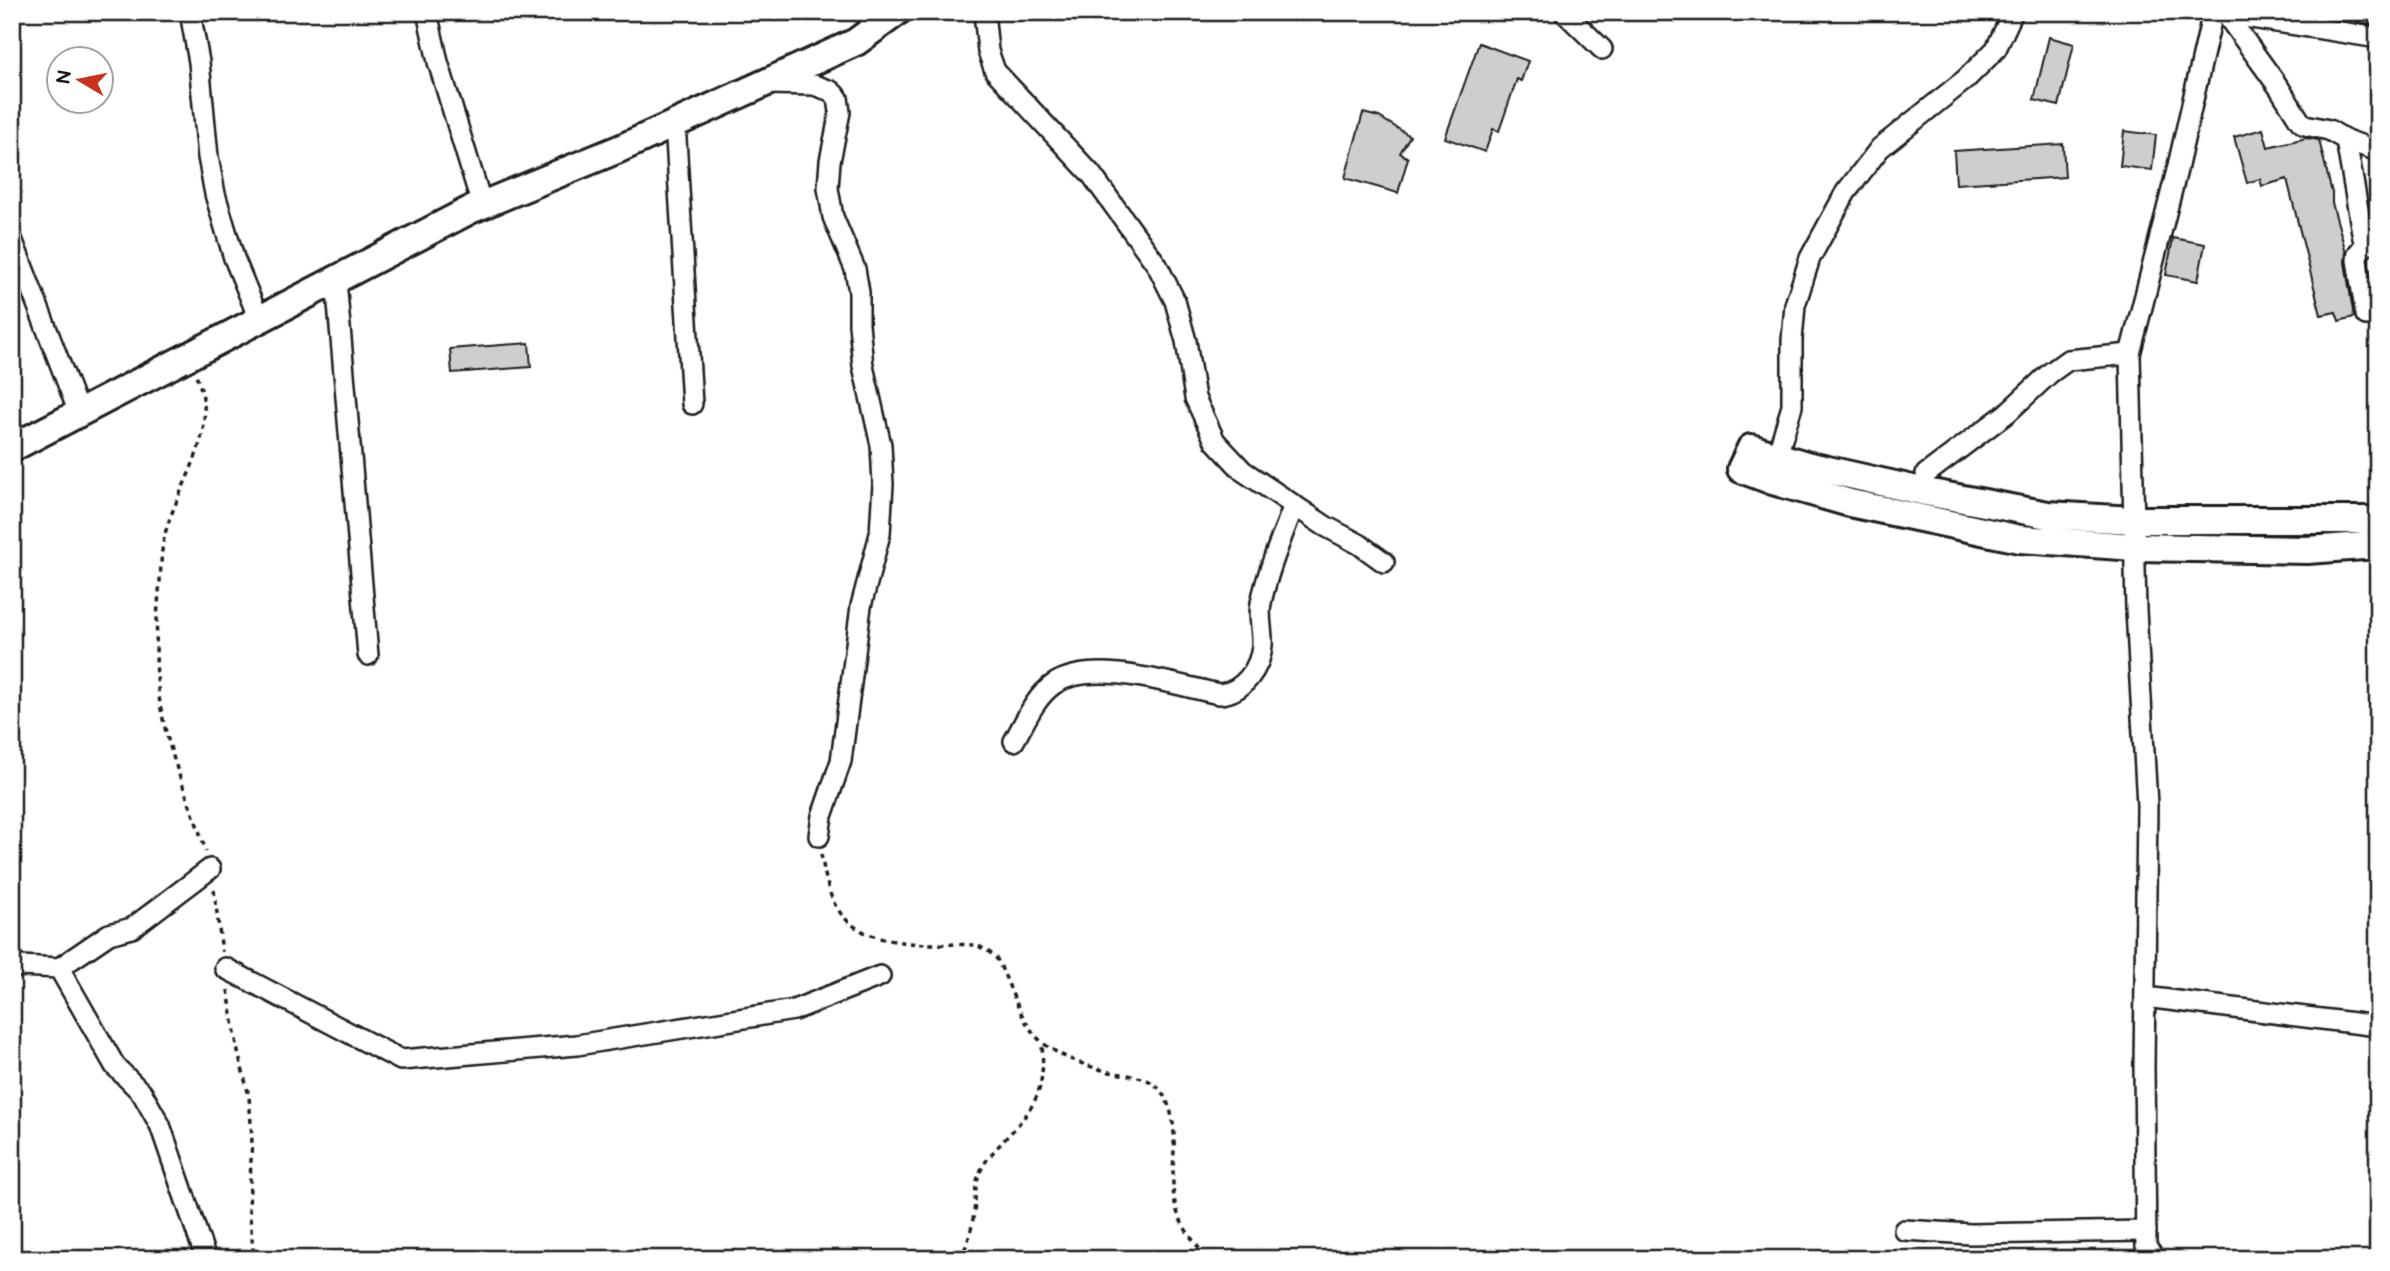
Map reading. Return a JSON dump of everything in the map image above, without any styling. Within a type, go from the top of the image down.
[{"type":"street","points":[[190,12],[199,62],[208,157],[215,194],[234,258],[259,319]]},
{"type":"street","points":[[427,12],[438,62],[482,205]]},
{"type":"street","points":[[12,448],[482,205],[619,149],[856,42],[897,12]]},
{"type":"street","points":[[984,12],[988,51],[995,71],[1091,174],[1157,265],[1175,301],[1186,341],[1195,398],[1216,441],[1243,471],[1384,562]]},
{"type":"street","points":[[1564,12],[1602,49]]},
{"type":"street","points":[[1774,468],[1792,405],[1795,305],[1816,247],[1846,192],[1880,148],[1966,79],[1996,48],[2012,12]]},
{"type":"street","points":[[2155,1259],[2146,1247],[2144,997],[2147,805],[2134,547],[2130,354],[2215,12],[2378,38]]},
{"type":"street","points":[[2361,12],[2378,15]]},
{"type":"street","points":[[2225,13],[2300,121],[2378,151]]},
{"type":"street","points":[[762,84],[814,85],[831,91],[838,98],[840,112],[830,161],[828,188],[833,217],[855,269],[863,366],[881,445],[883,484],[880,534],[861,606],[841,761],[818,836]]},
{"type":"street","points":[[675,122],[692,404]]},
{"type":"street","points":[[2346,140],[2363,238],[2372,244],[2358,253],[2357,260],[2366,315]]},
{"type":"street","points":[[12,239],[79,413]]},
{"type":"street","points":[[336,280],[368,655]]},
{"type":"street","points":[[1926,474],[2007,413],[2068,360],[2130,354]]},
{"type":"street","points":[[1774,468],[1806,465],[1926,492],[2048,515],[2134,520],[2378,520]]},
{"type":"street","points":[[1774,468],[1850,503],[2020,539],[2134,547],[2307,550],[2378,545]]},
{"type":"street","points":[[1014,741],[1036,702],[1052,685],[1068,677],[1129,675],[1219,694],[1228,694],[1238,689],[1257,665],[1262,649],[1259,614],[1261,603],[1276,550],[1294,505]]},
{"type":"street","points":[[12,969],[59,968],[109,934],[132,928],[210,869]]},
{"type":"street","points":[[59,968],[116,1066],[142,1093],[160,1125],[206,1259]]},
{"type":"street","points":[[225,968],[401,1060],[577,1045],[793,1010],[880,976]]},
{"type":"street","points":[[2144,997],[2378,1026]]},
{"type":"street","points":[[1904,1230],[1970,1234],[2146,1231]]},
{"type":"path","points":[[188,356],[205,401],[206,418],[195,463],[174,503],[163,540],[157,607],[156,682],[162,717],[210,869],[239,1052],[249,1096],[252,1137],[249,1208],[254,1259]]},
{"type":"path","points":[[818,836],[834,903],[846,919],[866,933],[885,939],[915,944],[984,948],[997,957],[1024,1018],[1042,1042],[1067,1059],[1110,1072],[1136,1076],[1151,1082],[1162,1092],[1172,1112],[1176,1134],[1174,1182],[1178,1214],[1196,1245],[1208,1259]]},
{"type":"path","points":[[960,1259],[967,1245],[974,1212],[974,1188],[981,1168],[1025,1118],[1037,1095],[1044,1073],[1042,1042]]},
{"type":"building","points":[[2049,37],[2074,44],[2059,106],[2034,100]]},
{"type":"building","points":[[1479,43],[1528,61],[1521,81],[1517,79],[1499,131],[1493,129],[1485,152],[1445,138]]},
{"type":"building","points":[[1363,113],[1379,117],[1410,136],[1400,153],[1408,158],[1398,193],[1345,178]]},
{"type":"building","points":[[2263,129],[2268,147],[2306,138],[2319,140],[2332,203],[2346,252],[2345,262],[2354,317],[2339,321],[2336,312],[2321,315],[2287,179],[2262,186],[2260,179],[2247,183],[2234,137]]},
{"type":"building","points":[[2124,131],[2156,135],[2152,170],[2120,166]]},
{"type":"building","points":[[2063,144],[2065,177],[1956,184],[1954,151]]},
{"type":"building","points":[[2173,238],[2205,244],[2198,281],[2166,275]]},
{"type":"building","points":[[529,343],[531,367],[452,373],[450,349]]}]
